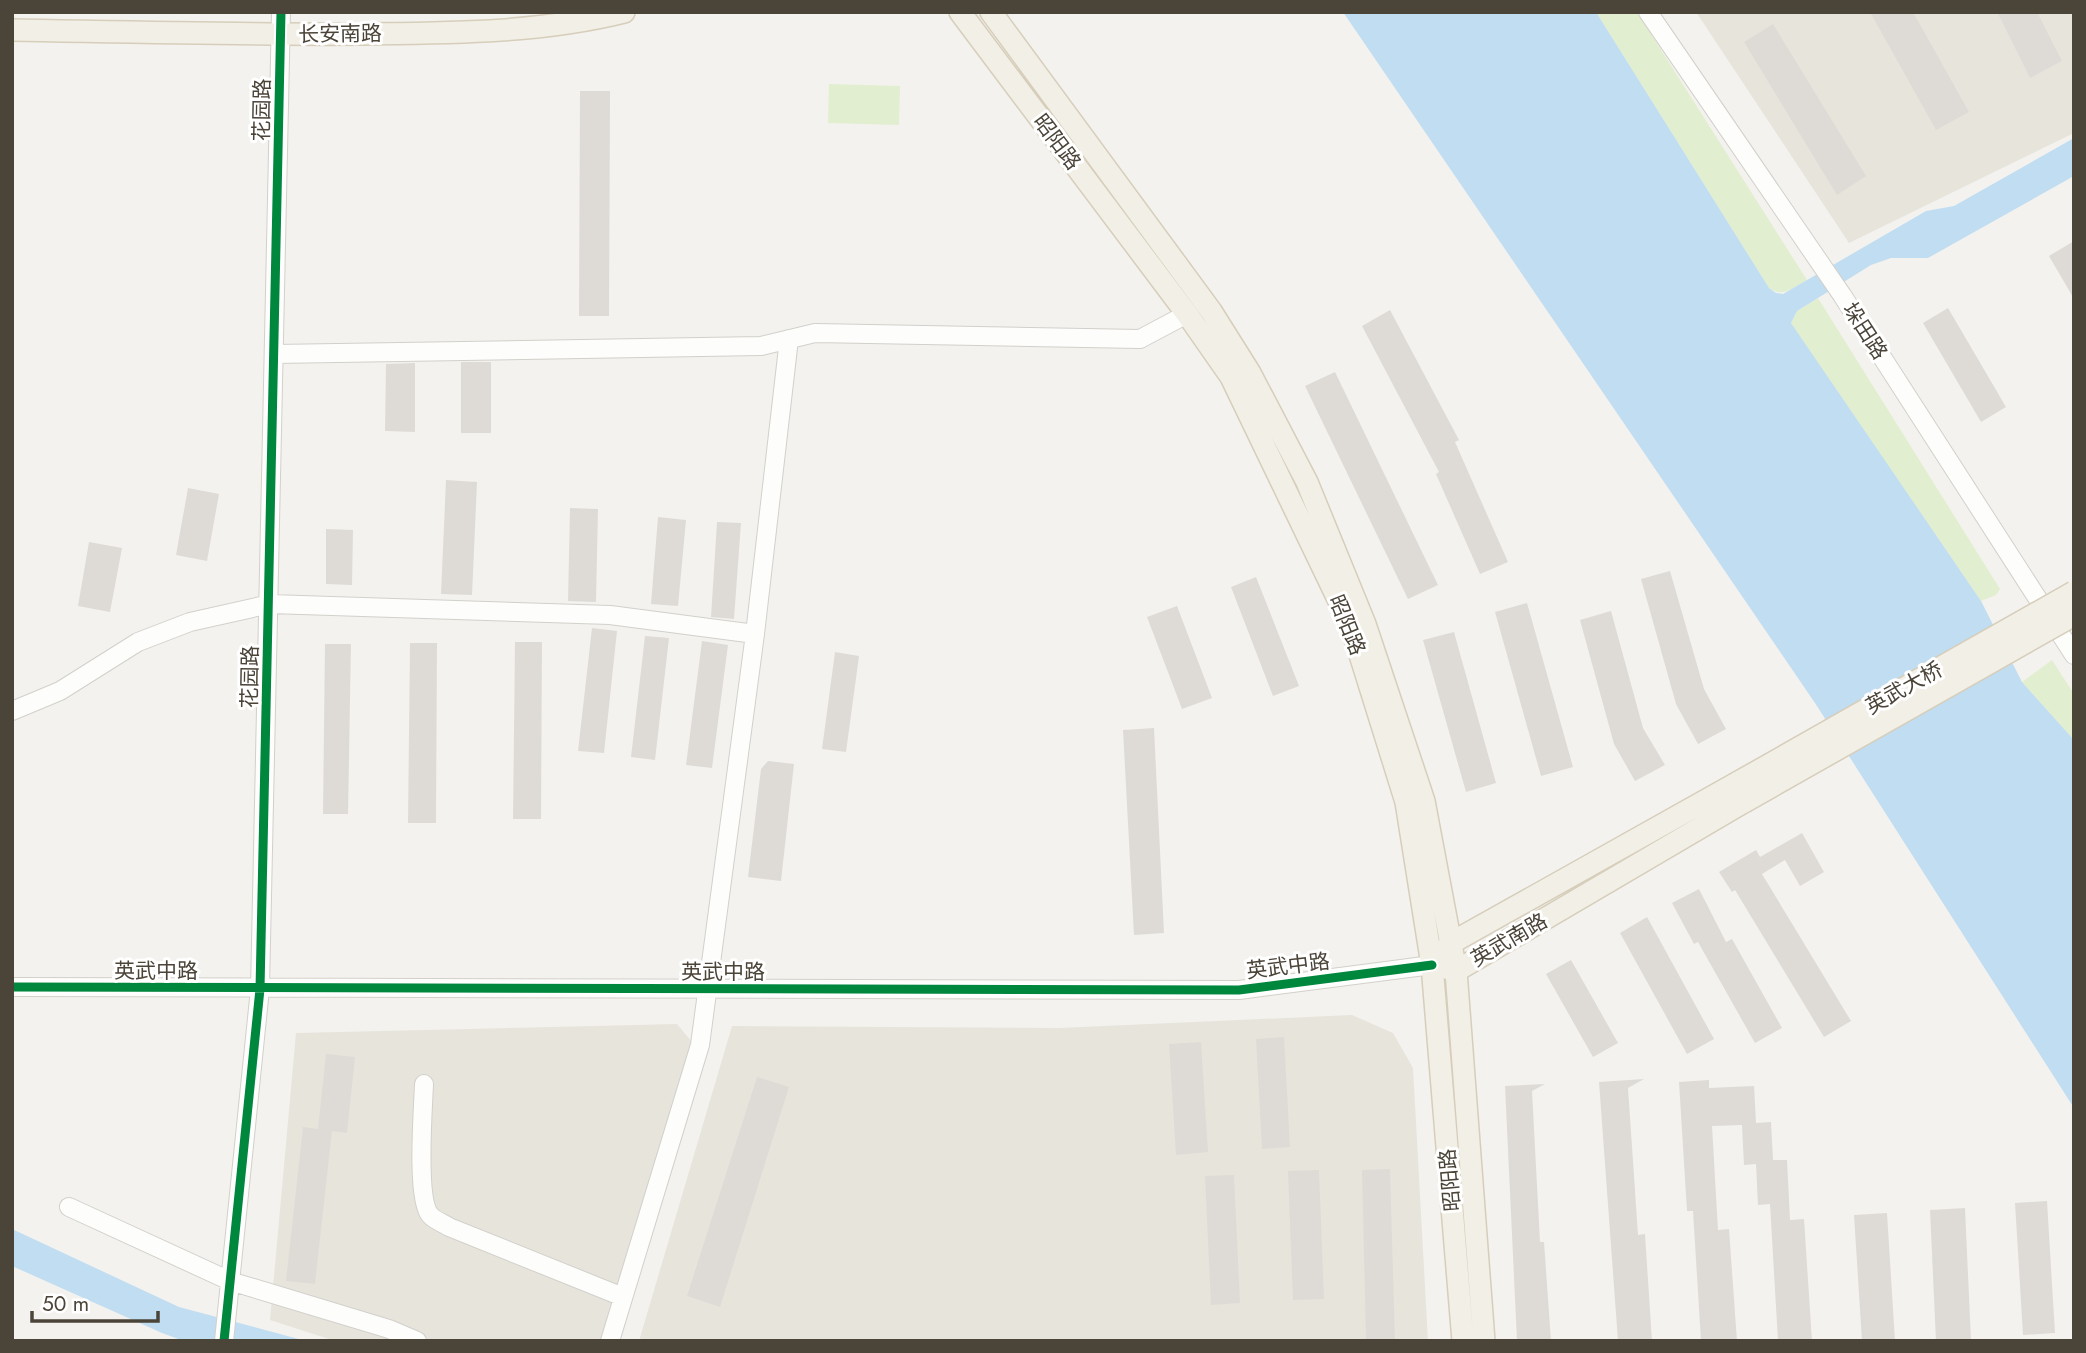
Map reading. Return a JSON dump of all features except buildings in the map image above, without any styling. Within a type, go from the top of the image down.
[{"type":"main road","name":"长安南路","points":[[12,30],[281,35],[473,33],[590,21],[624,12]]},
{"type":"main road","name":"昭阳路","points":[[960,12],[1231,377],[1351,626],[1406,802],[1432,965],[1463,1341]]},
{"type":"main road","name":"昭阳路","points":[[991,12],[1211,311],[1250,373],[1307,482],[1365,624],[1424,801],[1456,971],[1484,1341]]},
{"type":"main road","name":"英武大桥","points":[[1740,793],[2074,592]]},
{"type":"main road","name":"英武大桥","points":[[1740,793],[2074,615]]},
{"type":"main road","name":"英武南路","points":[[1740,793],[1456,971],[1432,965],[1451,943],[1740,793]]},
{"type":"street","name":"花园路","points":[[224,1341],[260,989],[281,12]]},
{"type":"street","name":"垛田路","points":[[1648,12],[1842,295],[2074,655]]},
{"type":"street","points":[[275,354],[761,346],[815,333],[1140,339],[1186,314]]},
{"type":"street","points":[[610,1341],[700,1045],[755,634],[789,339]]},
{"type":"street","points":[[12,711],[60,691],[138,642],[190,622],[270,604],[610,615],[755,634]]},
{"type":"street","name":"英武中路","points":[[12,987],[1239,990],[1432,965]]},
{"type":"street","points":[[424,1084],[422,1177],[424,1204],[431,1217],[449,1227],[623,1297]]},
{"type":"street","points":[[69,1207],[230,1281],[388,1329],[417,1341]]},
{"type":"shaded area","points":[[1696,12],[2074,12],[2074,133],[1849,243]]},
{"type":"shaded area","points":[[1352,1015],[1393,1033],[1413,1068],[1428,1341],[639,1341],[732,1026],[1059,1028]]},
{"type":"shaded area","points":[[677,1024],[702,1054],[606,1341],[335,1341],[270,1320],[296,1033]]},
{"type":"green space","points":[[1596,12],[1637,12],[1807,280],[1783,292],[1769,288]]},
{"type":"green space","points":[[829,84],[900,86],[899,125],[828,123]]},
{"type":"green space","points":[[1818,298],[2000,589],[1996,595],[1981,601],[1791,323],[1797,311]]},
{"type":"green space","points":[[2052,660],[2074,694],[2074,740],[2022,682]]},
{"type":"water","points":[[1343,12],[1596,12],[1769,288],[1776,293],[1783,294],[1926,211],[1954,206],[2074,138],[2074,176],[1928,258],[1891,258],[1871,265],[1797,311],[1791,323],[1981,601],[2022,682],[2074,740],[2074,1108],[1815,703]]},
{"type":"water","points":[[12,1229],[179,1307],[306,1341],[184,1341],[162,1333],[12,1266]]},
{"type":"cycle path","points":[[224,1341],[260,989],[281,12]]},
{"type":"cycle path","points":[[12,987],[1239,990],[1432,965]]}]
